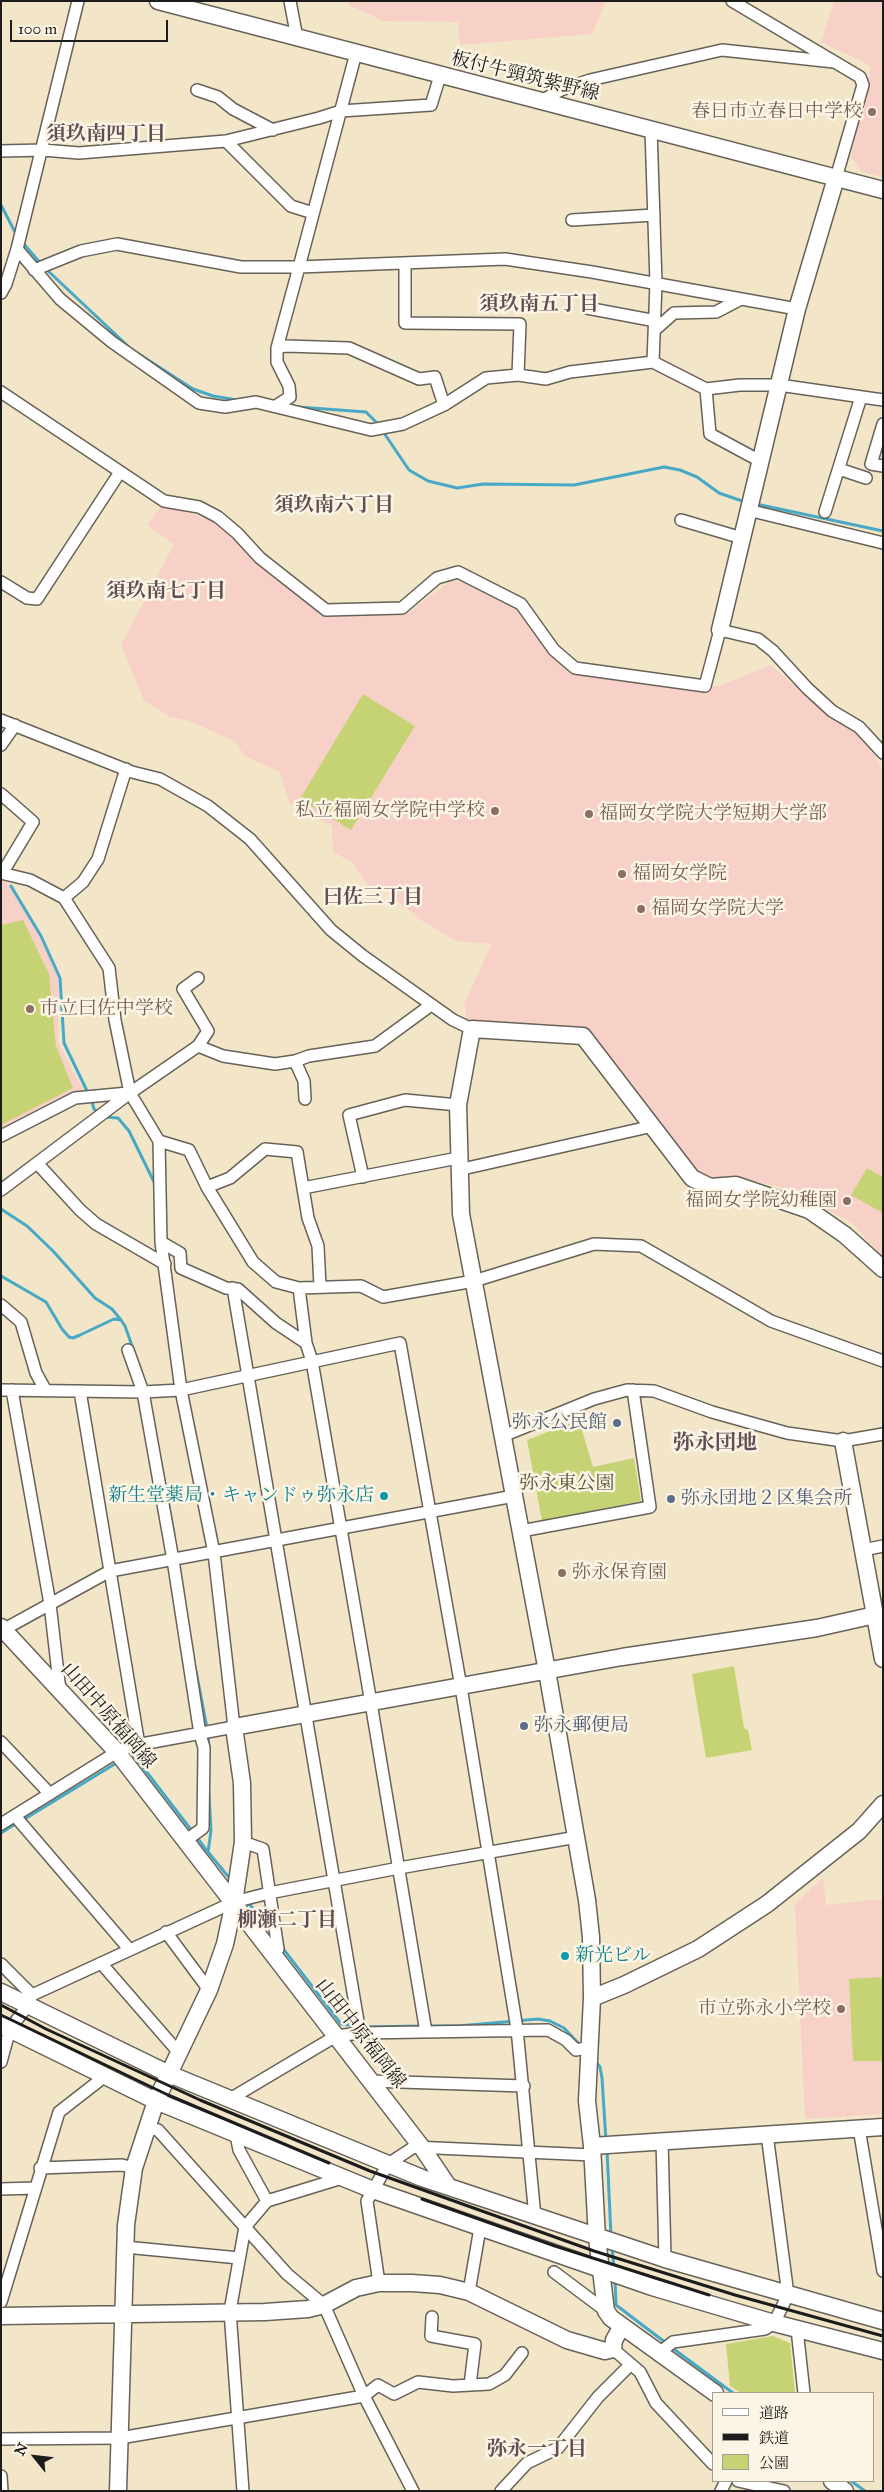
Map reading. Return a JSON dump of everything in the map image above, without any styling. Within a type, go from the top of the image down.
[{"type":"street","points":[[3,286],[16,250],[43,150],[68,37],[78,1]]},
{"type":"street","name":"板付牛頸筑紫野線","points":[[158,1],[883,190]]},
{"type":"street","points":[[290,1],[297,38]]},
{"type":"street","points":[[1,392],[164,501],[199,507],[218,517],[237,533],[260,558],[326,610],[402,608],[437,578],[458,572],[521,604],[554,650],[575,668],[705,686],[797,309],[863,85],[860,77],[732,1]]},
{"type":"street","points":[[541,101],[561,90],[590,80],[722,50],[834,62]]},
{"type":"street","points":[[276,406],[290,397],[289,386],[277,362],[277,348],[356,53]]},
{"type":"street","points":[[1,151],[43,150],[79,153],[226,141],[340,111],[430,105],[440,76]]},
{"type":"street","points":[[197,90],[218,97],[233,109],[273,130]]},
{"type":"street","points":[[651,129],[656,284],[656,325],[653,362]]},
{"type":"street","points":[[226,141],[291,206],[313,213]]},
{"type":"street","points":[[572,220],[654,215]]},
{"type":"street","points":[[34,270],[81,251],[117,244],[241,267],[405,264],[505,259],[797,309]]},
{"type":"street","points":[[16,250],[60,299],[112,342],[200,403],[225,407],[256,402],[371,430],[403,424],[444,406],[486,378],[518,375],[546,379],[570,372],[653,362],[706,389],[740,385],[779,385],[883,400]]},
{"type":"street","points":[[405,264],[405,323],[520,324],[518,375]]},
{"type":"street","points":[[587,308],[656,325],[674,312],[716,312],[741,299]]},
{"type":"street","points":[[277,348],[286,346],[349,348],[419,379],[434,377],[444,406]]},
{"type":"street","points":[[706,389],[710,434],[760,461]]},
{"type":"street","points":[[825,512],[861,397]]},
{"type":"street","points":[[883,424],[871,464],[883,466]]},
{"type":"street","points":[[839,469],[866,478]]},
{"type":"street","points":[[1,582],[26,598],[37,599],[120,472]]},
{"type":"street","points":[[748,510],[883,543]]},
{"type":"street","points":[[681,520],[742,538]]},
{"type":"street","points":[[720,630],[758,639],[773,651],[807,688],[832,711],[859,728],[883,753]]},
{"type":"street","points":[[1,720],[126,769],[160,779],[208,806],[250,839],[332,930],[430,1005],[453,1020],[472,1029],[583,1036],[692,1178],[710,1187],[736,1185],[809,1210],[845,1235],[883,1269]]},
{"type":"street","points":[[1,745],[14,725]]},
{"type":"street","points":[[64,898],[83,882],[98,858],[126,769]]},
{"type":"street","points":[[1,794],[34,822],[2,871],[30,880],[64,898],[109,968],[115,1020],[130,1093],[159,1141],[161,1242],[181,1390],[214,1553],[242,1783],[243,1842],[240,1895],[209,1990],[156,2101],[134,2168],[126,2225],[118,2491]]},
{"type":"street","points":[[1,1190],[130,1093],[198,1046],[208,1031],[183,989],[198,978]]},
{"type":"street","points":[[198,1046],[223,1056],[275,1064],[295,1061],[309,1056],[375,1046],[430,1005]]},
{"type":"street","points":[[472,1029],[458,1105],[458,1164],[461,1214],[577,1837],[591,1938],[592,1998],[585,2052],[587,2102],[600,2148],[608,2241],[606,2311]]},
{"type":"street","points":[[295,1061],[304,1081],[305,1099]]},
{"type":"street","points":[[1,1136],[75,1098],[130,1093]]},
{"type":"street","points":[[363,1178],[349,1115],[405,1100],[458,1105]]},
{"type":"street","points":[[303,1188],[458,1164],[652,1126]]},
{"type":"street","points":[[159,1141],[189,1150],[207,1187],[253,1262],[276,1282],[299,1288],[361,1286],[383,1297],[474,1281],[594,1244],[641,1246],[771,1321],[883,1361]]},
{"type":"street","points":[[207,1187],[230,1178],[265,1149],[298,1152],[308,1218],[318,1246],[320,1286]]},
{"type":"street","points":[[37,1163],[80,1210],[96,1224],[165,1264]]},
{"type":"street","points":[[161,1242],[180,1253],[181,1268],[226,1288],[238,1289],[276,1323],[306,1343]]},
{"type":"street","points":[[233,1288],[359,2027]]},
{"type":"street","points":[[299,1288],[306,1343],[312,1361],[426,2032]]},
{"type":"street","points":[[1,1305],[21,1322],[36,1373],[46,1390]]},
{"type":"street","points":[[60,1691],[50,1604],[7,1390],[181,1390],[400,1343],[461,1687],[515,2015],[524,2086],[535,2217]]},
{"type":"street","points":[[128,1350],[147,1391],[200,1734],[204,1748],[203,1828],[191,1837]]},
{"type":"street","points":[[503,1436],[594,1399],[632,1390],[654,1391],[730,1418],[787,1433],[843,1441],[883,1434]]},
{"type":"street","points":[[521,1531],[650,1507],[632,1390]]},
{"type":"street","points":[[80,1391],[139,1745]]},
{"type":"street","points":[[843,1441],[864,1550],[879,1614],[883,1659]]},
{"type":"street","points":[[2,1629],[110,1571],[514,1496]]},
{"type":"street","points":[[864,1550],[883,1546]]},
{"type":"street","points":[[1,1824],[50,1794],[121,1757],[139,1745],[632,1655],[817,1628],[879,1614]]},
{"type":"street","name":"山田中原福岡線","points":[[2,1629],[121,1757],[240,1895],[276,1952],[336,2036],[423,2149],[448,2186]]},
{"type":"street","points":[[1,1742],[50,1794]]},
{"type":"street","points":[[592,1998],[624,1985],[698,1949],[767,1904],[859,1831],[883,1804]]},
{"type":"street","points":[[15,1816],[129,1949]]},
{"type":"street","points":[[1,2062],[5,2027],[30,2000],[240,1895],[269,1893],[577,1837]]},
{"type":"street","points":[[243,1842],[264,1850],[276,1934],[276,1952]]},
{"type":"street","points":[[166,1932],[209,1990]]},
{"type":"street","points":[[101,1963],[180,2054]]},
{"type":"street","points":[[1,1964],[30,2000]]},
{"type":"street","points":[[1,1992],[30,2000],[169,2074],[388,2164],[535,2217],[664,2259],[883,2321]]},
{"type":"street","points":[[5,2027],[156,2101],[373,2190],[626,2278],[774,2323],[883,2352]]},
{"type":"street","points":[[230,2099],[336,2036],[359,2027],[426,2032],[517,2029],[548,2030],[585,2052]]},
{"type":"street","points":[[1,2302],[36,2188],[40,2168],[59,2112],[104,2077]]},
{"type":"street","points":[[370,2081],[524,2086]]},
{"type":"street","points":[[379,2283],[367,2201],[388,2164],[414,2147],[423,2149],[530,2152],[600,2148],[662,2140],[883,2127]]},
{"type":"street","points":[[147,2128],[158,2130],[287,2274],[324,2305],[364,2396],[413,2491]]},
{"type":"street","points":[[859,2128],[883,2270]]},
{"type":"street","points":[[666,2347],[765,2329],[774,2323],[788,2295],[767,2134]]},
{"type":"street","points":[[236,2135],[239,2150],[267,2201]]},
{"type":"street","points":[[662,2140],[664,2259]]},
{"type":"street","points":[[40,2168],[122,2165],[134,2168]]},
{"type":"street","points":[[243,2491],[230,2311],[245,2227],[267,2201],[342,2178]]},
{"type":"street","points":[[1,2188],[36,2188]]},
{"type":"street","points":[[469,2292],[480,2228]]},
{"type":"street","points":[[126,2247],[239,2258]]},
{"type":"street","points":[[554,2272],[606,2311],[611,2318],[622,2326],[666,2347],[714,2392]]},
{"type":"street","points":[[1,2316],[273,2311],[324,2305],[356,2288],[379,2283],[440,2285],[469,2292],[567,2340],[605,2351],[613,2349]]},
{"type":"street","points":[[432,2317],[431,2336],[475,2344],[470,2385]]},
{"type":"street","points":[[613,2349],[614,2340],[622,2326]]},
{"type":"street","points":[[796,2329],[804,2392]]},
{"type":"street","points":[[613,2349],[640,2372],[656,2403],[712,2463]]},
{"type":"street","points":[[1,2440],[120,2438],[364,2396],[378,2385],[394,2394],[418,2382],[453,2386],[489,2384],[504,2375],[522,2353]]},
{"type":"street","points":[[501,2491],[528,2464],[558,2448],[598,2397],[630,2365]]},
{"type":"street","points":[[1,2476],[2,2491]]},
{"type":"street","points":[[742,2482],[767,2489],[784,2491]]},
{"type":"street","points":[[833,2482],[845,2491]]},
{"type":"shaded area","points":[[348,1],[606,1],[592,34],[460,45],[458,22],[384,21],[349,5]]},
{"type":"shaded area","name":"春日市立春日中学校","points":[[834,1],[883,1],[883,177],[862,172],[851,157],[871,66],[821,42]]},
{"type":"shaded area","name":"福岡女学院","points":[[162,505],[208,519],[233,534],[326,613],[408,613],[450,581],[472,583],[517,608],[562,664],[580,675],[684,687],[720,686],[770,665],[836,719],[863,736],[883,771],[883,1257],[851,1222],[784,1188],[743,1179],[698,1176],[584,1030],[468,1022],[464,1004],[492,944],[456,941],[419,919],[381,887],[370,887],[352,862],[333,852],[332,826],[289,803],[280,772],[245,756],[234,741],[190,721],[168,716],[144,700],[121,645],[174,544],[147,525]]},
{"type":"shaded area","name":"市立曰佐中学校","points":[[1,877],[3,877],[28,912],[59,977],[58,1042],[84,1092],[1,1131]]},
{"type":"shaded area","name":"市立弥永小学校","points":[[823,1878],[826,1905],[883,1899],[883,2114],[805,2119],[795,1904]]},
{"type":"green space","points":[[363,694],[415,726],[351,830],[300,799]]},
{"type":"green space","name":"市立曰佐中学校","points":[[23,920],[49,974],[56,1046],[73,1088],[1,1125],[1,925]]},
{"type":"green space","points":[[867,1168],[883,1177],[883,1213],[851,1195]]},
{"type":"green space","name":"弥永東公園","points":[[579,1420],[593,1467],[634,1458],[641,1501],[542,1521],[527,1440]]},
{"type":"green space","points":[[734,1666],[744,1728],[748,1730],[752,1750],[706,1758],[692,1674]]},
{"type":"green space","points":[[883,1977],[883,2061],[853,2061],[849,1979]]},
{"type":"green space","points":[[773,2336],[790,2343],[795,2392],[739,2392],[730,2386],[726,2344]]},
{"type":"waterway","points":[[1,205],[17,236]]},
{"type":"waterway","points":[[23,243],[42,265]]},
{"type":"waterway","points":[[46,269],[131,349],[193,389],[213,396],[237,400]]},
{"type":"waterway","points":[[298,407],[366,412],[379,425]]},
{"type":"waterway","points":[[382,430],[409,470],[428,481],[457,488],[483,484],[574,485],[664,467],[680,470],[697,477],[719,493],[745,502]]},
{"type":"waterway","points":[[756,504],[883,531]]},
{"type":"waterway","points":[[11,886],[41,936],[60,978],[64,1043],[88,1093]]},
{"type":"waterway","points":[[91,1098],[94,1109],[100,1114]]},
{"type":"waterway","points":[[105,1117],[118,1118],[129,1131],[155,1184]]},
{"type":"waterway","points":[[1,1209],[27,1226],[53,1251],[95,1298],[112,1309],[121,1320]]},
{"type":"waterway","points":[[1,1276],[46,1302],[69,1337],[73,1338],[114,1319],[121,1320],[125,1326],[142,1374]]},
{"type":"waterway","points":[[162,1469],[174,1534]]},
{"type":"waterway","points":[[196,1671],[207,1728]]},
{"type":"waterway","points":[[208,1735],[209,1748]]},
{"type":"waterway","points":[[127,1756],[132,1753],[192,1831]]},
{"type":"waterway","points":[[23,1820],[118,1762]]},
{"type":"waterway","points":[[209,1794],[211,1831],[208,1852],[231,1880]]},
{"type":"waterway","points":[[1,1833],[17,1823]]},
{"type":"waterway","points":[[196,1836],[207,1851]]},
{"type":"waterway","points":[[247,1901],[272,1933]]},
{"type":"waterway","points":[[281,1946],[341,2024],[356,2026]]},
{"type":"waterway","points":[[427,2026],[458,2026],[538,2019],[550,2021],[564,2028],[581,2046]]},
{"type":"waterway","points":[[362,2027],[421,2026]]},
{"type":"waterway","points":[[596,2062],[600,2067],[602,2078],[606,2141]]},
{"type":"waterway","points":[[607,2150],[611,2236]]},
{"type":"waterway","points":[[612,2247],[614,2268]]},
{"type":"waterway","points":[[615,2279],[616,2305],[666,2343]]},
{"type":"waterway","points":[[671,2347],[732,2392]]},
{"type":"waterway","points":[[852,2482],[865,2491]]},
{"type":"railway","points":[[1,2005],[46,2029],[200,2100],[370,2171],[594,2251],[735,2295],[883,2336]]},
{"type":"railway","points":[[1,2015],[168,2095],[329,2163]]},
{"type":"railway","points":[[422,2199],[555,2246],[709,2295]]},
{"type":"place","name":"春日市立春日中学校","points":[[872,112]]},
{"type":"place","name":"私立福岡女学院中学校","points":[[495,811]]},
{"type":"place","name":"福岡女学院大学短期大学部","points":[[589,814]]},
{"type":"place","name":"福岡女学院","points":[[622,874]]},
{"type":"place","name":"福岡女学院大学","points":[[641,909]]},
{"type":"place","name":"市立曰佐中学校","points":[[30,1009]]},
{"type":"place","name":"福岡女学院幼稚園","points":[[847,1201]]},
{"type":"place","name":"弥永公民館","points":[[617,1423]]},
{"type":"place","name":"新生堂薬局・キャンドゥ弥永店","points":[[384,1496]]},
{"type":"place","name":"弥永団地２区集会所","points":[[671,1499]]},
{"type":"place","name":"弥永保育園","points":[[562,1573]]},
{"type":"place","name":"弥永郵便局","points":[[524,1726]]},
{"type":"place","name":"新光ビル","points":[[565,1956]]},
{"type":"place","name":"市立弥永小学校","points":[[841,2009]]},
{"type":"district","name":"須玖南四丁目","points":[[106,135]]},
{"type":"district","name":"須玖南五丁目","points":[[539,305]]},
{"type":"district","name":"須玖南六丁目","points":[[334,506]]},
{"type":"district","name":"須玖南七丁目","points":[[166,592]]},
{"type":"district","name":"曰佐三丁目","points":[[373,898]]},
{"type":"district","name":"弥永団地","points":[[715,1444]]},
{"type":"district","name":"柳瀬二丁目","points":[[287,1921]]},
{"type":"district","name":"弥永一丁目","points":[[537,2450]]}]
